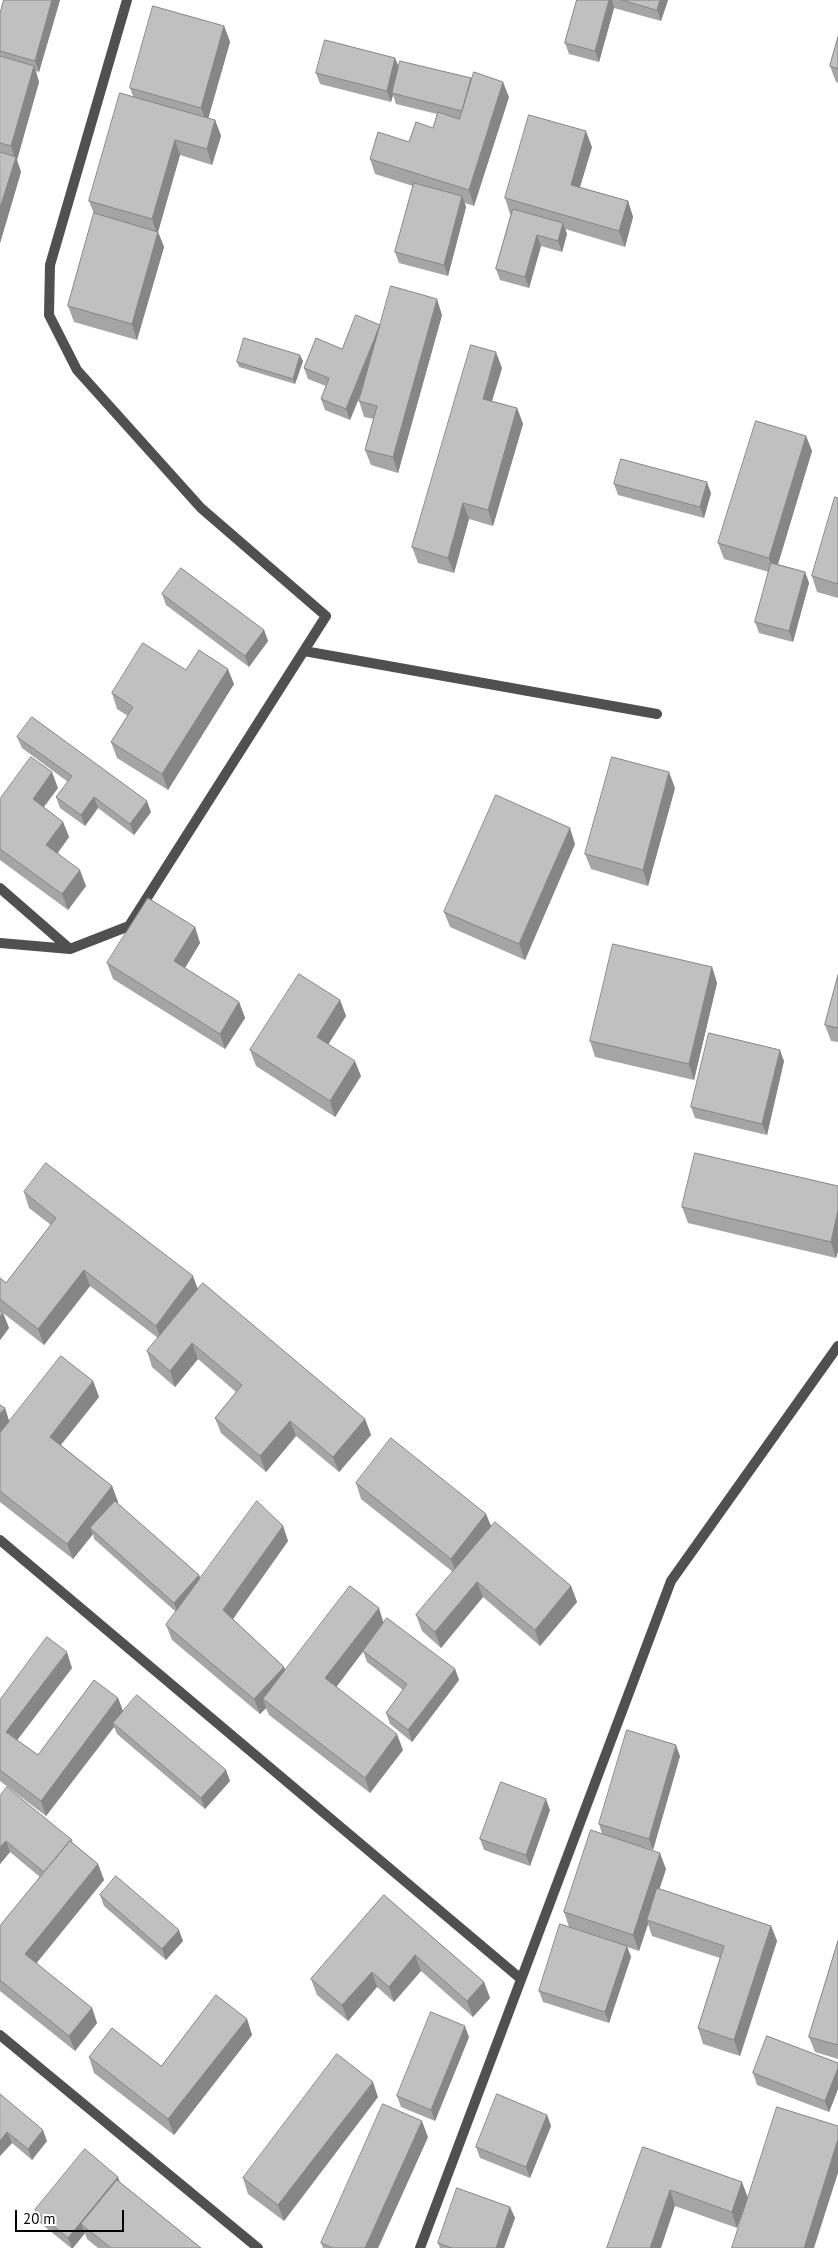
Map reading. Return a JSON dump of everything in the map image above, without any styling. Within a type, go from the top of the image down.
[{"type":"street","points":[[0,943],[70,949],[128,926],[326,616],[201,508],[77,370],[49,315],[50,265],[127,0]]},
{"type":"street","points":[[304,651],[657,714]]},
{"type":"street","points":[[0,888],[70,949]]},
{"type":"street","points":[[420,2248],[671,1581],[838,1346]]},
{"type":"street","points":[[0,1540],[521,1979]]},
{"type":"street","points":[[0,2035],[258,2248]]},
{"type":"building","points":[[4,0],[52,0],[35,61],[0,51],[0,14]]},
{"type":"building","points":[[577,0],[609,0],[595,51],[565,43]]},
{"type":"building","points":[[622,0],[660,0],[657,10]]},
{"type":"building","points":[[153,6],[224,26],[201,108],[130,88]]},
{"type":"building","points":[[838,37],[838,69],[830,66]]},
{"type":"building","points":[[325,40],[395,58],[387,91],[316,73]]},
{"type":"building","points":[[0,56],[34,66],[11,146],[0,143]]},
{"type":"building","points":[[400,61],[471,78],[462,111],[392,93]]},
{"type":"building","points":[[474,72],[503,82],[469,190],[370,159],[378,132],[409,142],[416,122],[433,128],[438,112],[459,119]]},
{"type":"building","points":[[120,93],[215,120],[207,149],[175,140],[152,219],[89,201]]},
{"type":"building","points":[[529,115],[586,131],[571,185],[628,201],[619,231],[505,198]]},
{"type":"building","points":[[0,152],[16,157],[0,208]]},
{"type":"building","points":[[414,183],[462,196],[444,265],[395,252]]},
{"type":"building","points":[[513,209],[563,223],[558,241],[537,235],[525,277],[496,269]]},
{"type":"building","points":[[94,213],[158,232],[132,324],[68,306]]},
{"type":"building","points":[[391,286],[437,299],[393,457],[365,450],[377,406],[359,401]]},
{"type":"building","points":[[356,315],[380,325],[346,409],[321,399],[329,378],[304,368],[316,338],[342,349]]},
{"type":"building","points":[[244,338],[300,355],[293,379],[237,362]]},
{"type":"building","points":[[471,345],[496,352],[483,399],[517,408],[488,510],[463,503],[448,558],[412,547]]},
{"type":"building","points":[[756,421],[806,436],[769,558],[718,543]]},
{"type":"building","points":[[621,459],[707,482],[700,507],[614,484]]},
{"type":"building","points":[[835,497],[838,498],[838,584],[812,576]]},
{"type":"building","points":[[771,563],[805,572],[789,631],[755,622]]},
{"type":"building","points":[[181,568],[264,630],[245,656],[162,594]]},
{"type":"building","points":[[143,643],[186,670],[199,650],[228,669],[162,774],[111,742],[133,707],[112,693]]},
{"type":"building","points":[[32,717],[147,801],[130,824],[94,797],[81,815],[56,797],[72,776],[17,737]]},
{"type":"building","points":[[31,757],[52,772],[33,799],[63,822],[46,845],[80,870],[62,894],[0,849],[0,799]]},
{"type":"building","points":[[612,757],[669,772],[643,870],[585,854]]},
{"type":"building","points":[[496,795],[570,828],[519,944],[444,912]]},
{"type":"building","points":[[148,898],[195,927],[174,961],[239,1002],[220,1034],[107,963]]},
{"type":"building","points":[[613,944],[712,967],[689,1064],[590,1041]]},
{"type":"building","points":[[299,974],[340,1000],[317,1037],[355,1061],[330,1101],[250,1050]]},
{"type":"building","points":[[838,975],[838,1028],[825,1025]]},
{"type":"building","points":[[709,1033],[780,1050],[762,1124],[691,1107]]},
{"type":"building","points":[[695,1153],[838,1186],[838,1210],[831,1242],[682,1207]]},
{"type":"building","points":[[46,1163],[193,1276],[156,1326],[84,1270],[38,1329],[0,1299],[0,1278],[6,1283],[56,1218],[24,1192]]},
{"type":"building","points":[[203,1283],[365,1419],[333,1457],[290,1421],[260,1456],[215,1418],[242,1385],[192,1343],[170,1371],[147,1351]]},
{"type":"building","points":[[61,1356],[93,1381],[50,1437],[112,1486],[67,1544],[0,1491],[0,1433]]},
{"type":"building","points":[[0,1405],[5,1408],[0,1414]]},
{"type":"building","points":[[391,1438],[486,1514],[451,1559],[356,1483]]},
{"type":"building","points":[[115,1501],[199,1575],[174,1603],[90,1528]]},
{"type":"building","points":[[257,1501],[283,1526],[223,1610],[284,1667],[254,1699],[166,1625]]},
{"type":"building","points":[[495,1522],[571,1586],[535,1630],[477,1582],[435,1632],[416,1615]]},
{"type":"building","points":[[350,1586],[379,1608],[325,1678],[397,1734],[365,1778],[263,1699]]},
{"type":"building","points":[[387,1618],[455,1669],[408,1730],[386,1713],[407,1684],[363,1651]]},
{"type":"building","points":[[47,1637],[67,1652],[6,1732],[38,1755],[94,1680],[118,1698],[41,1801],[0,1770],[0,1700]]},
{"type":"building","points":[[137,1695],[226,1770],[201,1798],[113,1723]]},
{"type":"building","points":[[627,1730],[676,1745],[649,1839],[599,1824]]},
{"type":"building","points":[[501,1782],[546,1799],[526,1855],[480,1839]]},
{"type":"building","points":[[7,1787],[72,1840],[44,1872],[6,1841],[0,1847],[0,1796]]},
{"type":"building","points":[[591,1830],[660,1853],[633,1935],[564,1912]]},
{"type":"building","points":[[70,1841],[98,1864],[25,1954],[92,2008],[69,2036],[0,1980],[0,1926]]},
{"type":"building","points":[[116,1876],[179,1930],[162,1949],[100,1895]]},
{"type":"building","points":[[657,1888],[771,1926],[734,2040],[698,2028],[724,1946],[647,1920]]},
{"type":"building","points":[[384,1895],[484,1982],[467,2001],[415,1955],[389,1987],[372,1972],[342,2005],[311,1979]]},
{"type":"building","points":[[560,1924],[627,1946],[605,2012],[539,1991]]},
{"type":"building","points":[[838,1941],[838,2045],[809,2037]]},
{"type":"building","points":[[216,1995],[247,2019],[168,2119],[89,2057],[112,2028],[161,2066]]},
{"type":"building","points":[[431,2012],[465,2026],[431,2110],[397,2096]]},
{"type":"building","points":[[767,2036],[838,2063],[838,2068],[825,2101],[753,2073]]},
{"type":"building","points":[[337,2054],[373,2082],[278,2205],[243,2178]]},
{"type":"building","points":[[0,2094],[43,2130],[28,2149],[7,2132],[0,2141]]},
{"type":"building","points":[[497,2094],[547,2115],[526,2167],[476,2147]]},
{"type":"building","points":[[383,2104],[422,2121],[365,2248],[333,2248],[321,2243]]},
{"type":"building","points":[[777,2107],[838,2126],[838,2139],[804,2248],[732,2248]]},
{"type":"building","points":[[643,2147],[742,2182],[732,2212],[670,2190],[650,2248],[607,2248]]},
{"type":"building","points":[[85,2149],[118,2177],[68,2238],[35,2210]]},
{"type":"building","points":[[117,2180],[201,2248],[111,2248],[81,2224]]},
{"type":"building","points":[[457,2188],[510,2207],[496,2248],[452,2248],[438,2243]]}]
